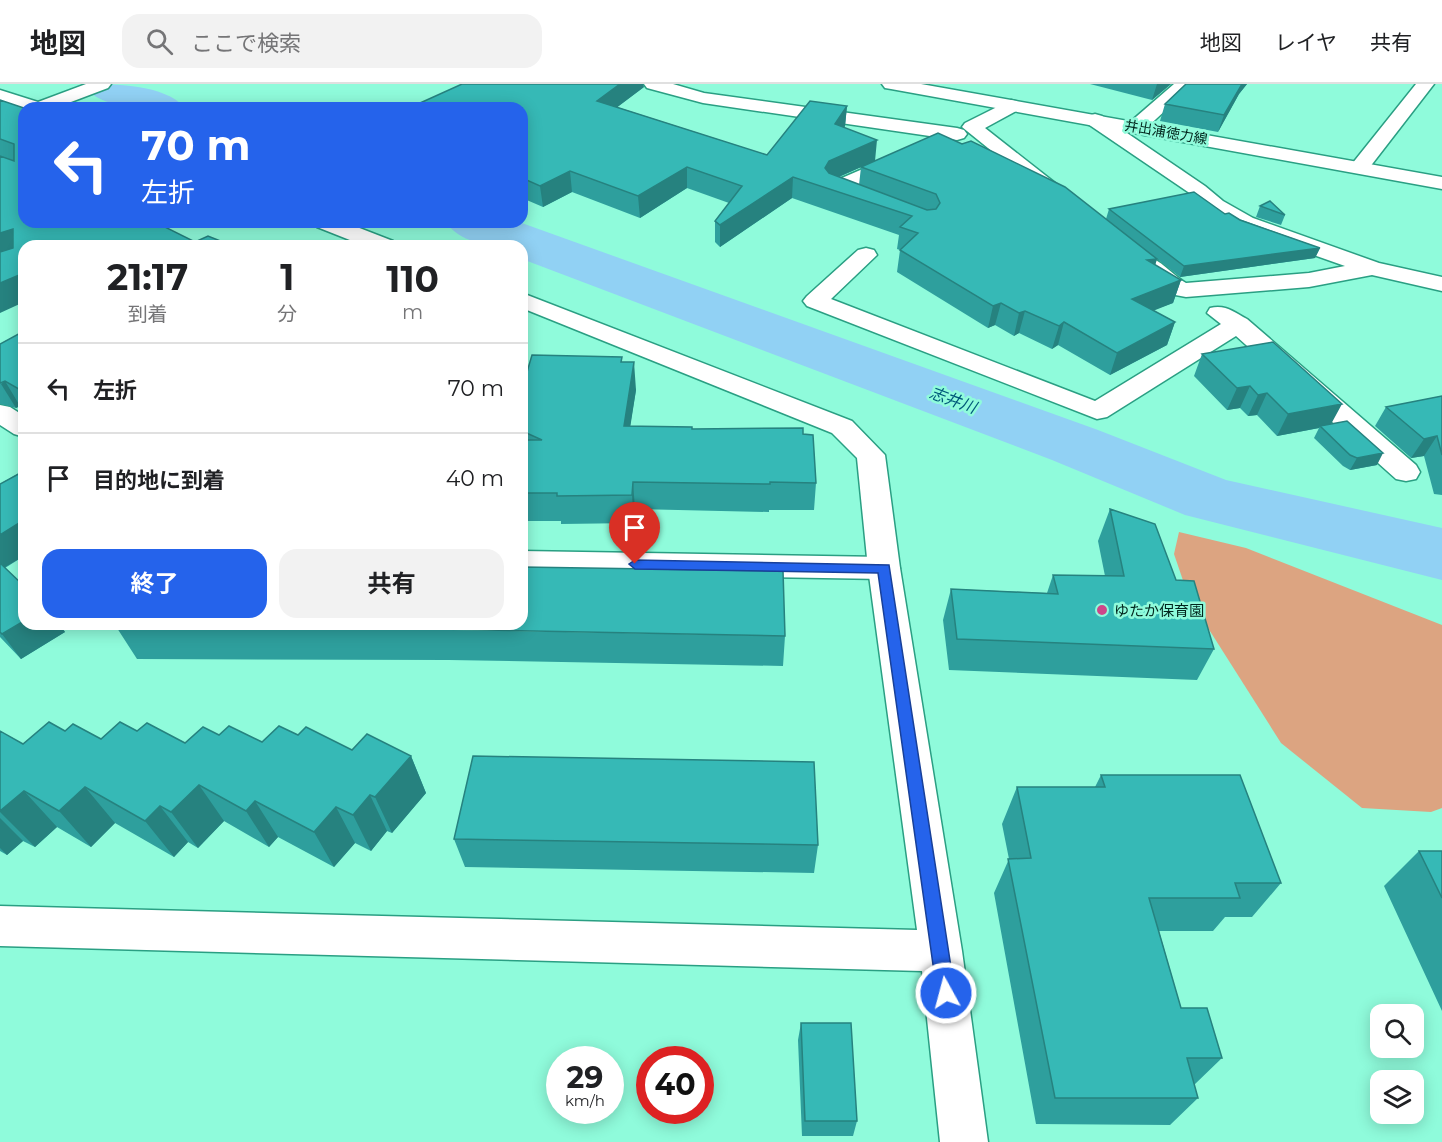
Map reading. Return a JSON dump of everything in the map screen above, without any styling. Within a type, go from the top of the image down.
[{"type":"street","points":[[54,102],[102,84]]},
{"type":"street","points":[[653,84],[703,98],[964,130],[1077,210]]},
{"type":"street","name":"井出浦徳力線","points":[[891,84],[1442,183]]},
{"type":"street","points":[[1136,127],[1185,84]]},
{"type":"street","points":[[1359,168],[1431,86]]},
{"type":"street","points":[[0,95],[20,102]]},
{"type":"street","points":[[879,205],[835,188],[964,130],[1011,106]]},
{"type":"street","points":[[1095,120],[1198,190],[1215,206],[1245,223],[1372,268],[1442,284]]},
{"type":"street","points":[[340,228],[370,240]]},
{"type":"street","points":[[1123,246],[1178,290],[1238,324],[1406,472]]},
{"type":"street","points":[[866,255],[815,301],[1097,411],[1238,324]]},
{"type":"street","points":[[1178,290],[1309,280],[1372,268]]},
{"type":"street","points":[[528,302],[842,427],[871,455],[884,568],[941,951],[964,1142]]},
{"type":"street","points":[[0,413],[18,424]]},
{"type":"street","points":[[528,562],[884,568]]},
{"type":"street","points":[[0,926],[941,951]]},
{"type":"shaded area","points":[[1179,532],[1246,548],[1442,625],[1442,808],[1431,812],[1362,808],[1281,743],[1189,598],[1174,554]]},
{"type":"building","points":[[462,84],[620,84],[597,101],[767,155],[810,101],[847,106],[835,124],[877,140],[829,161],[825,168],[829,173],[927,210],[936,209],[940,203],[936,194],[861,167],[938,133],[962,144],[971,141],[1065,187],[1157,259],[1147,260],[1181,280],[1132,299],[1175,322],[1117,353],[1064,322],[1059,326],[1025,311],[1019,313],[1001,303],[993,306],[900,250],[918,233],[900,227],[912,216],[793,177],[720,225],[715,221],[742,186],[687,167],[638,196],[570,171],[540,186],[528,181],[528,102],[422,102]]},
{"type":"building","points":[[1186,84],[1242,84],[1224,115],[1165,104]]},
{"type":"building","points":[[0,100],[18,106],[18,228],[167,228],[191,240],[18,240],[18,276],[0,283],[0,252],[13,248],[13,229],[0,233],[0,156],[14,161],[14,144],[0,139]]},
{"type":"building","points":[[1194,192],[1225,214],[1229,213],[1240,220],[1320,248],[1184,266],[1109,209]]},
{"type":"building","points":[[1270,201],[1285,215],[1260,206]]},
{"type":"building","points":[[208,236],[218,240],[199,240]]},
{"type":"building","points":[[18,334],[18,389],[5,381],[0,383],[0,344]]},
{"type":"building","points":[[1273,342],[1342,404],[1288,414],[1267,393],[1258,395],[1250,386],[1237,388],[1202,354]]},
{"type":"building","points":[[532,355],[622,357],[621,362],[634,362],[624,426],[692,427],[692,429],[803,428],[803,434],[813,435],[816,483],[633,482],[632,495],[557,496],[557,493],[528,493],[528,440],[542,440],[528,434],[528,369]]},
{"type":"building","points":[[1442,396],[1442,455],[1437,436],[1424,439],[1386,407]]},
{"type":"building","points":[[1347,421],[1383,453],[1357,458],[1350,455],[1320,426]]},
{"type":"building","points":[[18,474],[18,524],[0,535],[0,484]]},
{"type":"building","points":[[1110,509],[1155,524],[1176,580],[1194,581],[1214,649],[957,639],[951,589],[1058,594],[1053,575],[1124,576]]},
{"type":"building","points":[[0,563],[18,580],[18,625],[2,634],[0,632]]},
{"type":"building","points":[[528,567],[783,571],[785,636],[489,630],[528,630]]},
{"type":"building","points":[[49,722],[65,731],[73,724],[101,739],[120,722],[137,731],[147,723],[185,743],[203,727],[219,735],[229,726],[262,742],[279,726],[298,735],[306,727],[352,750],[367,734],[411,756],[375,797],[370,795],[353,815],[336,807],[314,832],[255,801],[246,811],[199,785],[171,812],[160,806],[145,821],[85,787],[59,811],[24,791],[0,811],[0,731],[23,744]]},
{"type":"building","points":[[473,756],[814,762],[818,845],[454,839]]},
{"type":"building","points":[[1101,775],[1240,775],[1281,883],[1235,883],[1240,898],[1149,898],[1181,1008],[1207,1008],[1222,1058],[1187,1058],[1198,1098],[1055,1098],[1008,859],[1031,858],[1017,787],[1105,787]]},
{"type":"building","points":[[1419,851],[1442,851],[1442,898]]},
{"type":"building","points":[[801,1023],[851,1023],[857,1121],[805,1121]]},
{"type":"waterway","name":"志井川","points":[[103,84],[149,102]]},
{"type":"waterway","name":"志井川","points":[[487,228],[520,240]]},
{"type":"waterway","name":"志井川","points":[[528,243],[1075,445],[1209,499],[1442,554]]},
{"type":"place","name":"ゆたか保育園","points":[[1102,610]]},
{"type":"route","points":[[635,564],[884,568],[946,993]]}]
